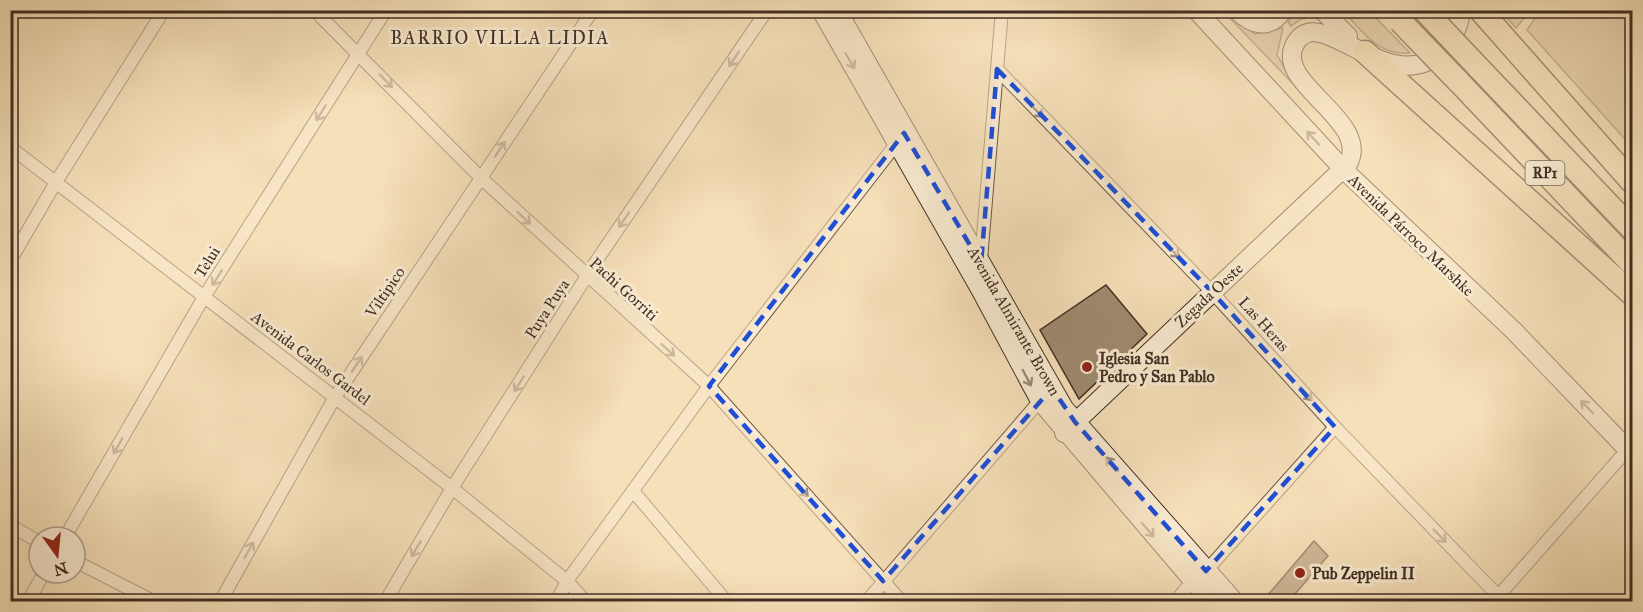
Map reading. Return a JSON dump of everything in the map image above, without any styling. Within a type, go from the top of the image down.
[{"type":"highway","name":"RP1","points":[[1424,10],[1632,229]]},
{"type":"highway","points":[[1480,10],[1632,182]]},
{"type":"highway","name":"RP1","points":[[1395,16],[1632,264]]},
{"type":"highway","points":[[1365,52],[1632,294]]},
{"type":"main road","name":"Avenida Almirante Brown","points":[[821,10],[981,264],[1046,394]]},
{"type":"main road","name":"Avenida Almirante Brown","points":[[837,10],[980,289],[1046,394],[1070,427],[1199,576],[1235,602]]},
{"type":"main road","name":"Avenida Párroco Marshke","points":[[1196,10],[1343,169],[1514,331],[1630,452]]},
{"type":"main road","points":[[1237,10],[1258,25],[1275,21],[1283,10]]},
{"type":"main road","points":[[1322,10],[1365,52]]},
{"type":"main road","points":[[1343,169],[1352,157],[1352,140],[1295,69],[1292,53],[1302,35],[1316,29],[1326,31],[1365,52],[1400,66],[1429,61],[1440,53],[1453,38],[1461,10]]},
{"type":"main road","name":"Zegada Oeste","points":[[1070,427],[1343,169]]},
{"type":"main road","name":"Avenida Almirante Brown","points":[[1199,576],[1211,602]]},
{"type":"street","points":[[10,261],[56,182],[164,10]]},
{"type":"street","name":"Pachi Gorriti","points":[[314,10],[481,178],[586,277],[709,386],[902,602]]},
{"type":"street","name":"Telui","points":[[72,525],[204,297],[386,10]]},
{"type":"street","name":"Viltipico","points":[[220,602],[335,397],[594,10]]},
{"type":"street","name":"Puya Puya","points":[[385,602],[452,488],[586,277],[767,10]]},
{"type":"street","points":[[980,289],[1002,10]]},
{"type":"street","name":"Las Heras","points":[[997,69],[1212,292],[1335,427],[1499,600]]},
{"type":"street","points":[[556,602],[567,581],[709,386],[901,138]]},
{"type":"street","name":"Avenida Carlos Gardel","points":[[10,147],[452,488],[567,581],[586,602]]},
{"type":"street","points":[[866,602],[1046,394]]},
{"type":"street","points":[[1175,602],[1335,427]]},
{"type":"street","points":[[1499,600],[1630,452]]},
{"type":"street","points":[[633,491],[727,602]]},
{"type":"street","points":[[10,525],[27,535]]},
{"type":"street","points":[[87,567],[155,602]]},
{"type":"street","points":[[28,602],[37,585]]},
{"type":"highlighted area","points":[[997,69],[1212,292],[1335,427],[1206,571],[1075,422],[1052,388],[883,581],[709,386],[904,133],[981,264]]},
{"type":"shaded area","points":[[1223,11],[1255,34],[1283,28],[1277,55],[1296,87]]},
{"type":"shaded area","points":[[1295,11],[1308,11],[1314,16],[1301,19],[1291,26],[1288,22]]},
{"type":"shaded area","points":[[1343,11],[1369,11],[1410,53],[1389,51],[1372,41]]},
{"type":"shaded area","points":[[1501,11],[1530,11],[1516,28]]},
{"type":"shaded area","points":[[1540,11],[1632,11],[1632,147],[1527,30]]},
{"type":"building","name":"Iglesia San Pedro y San Pablo","points":[[1106,285],[1147,334],[1079,399],[1040,330]]},
{"type":"building","name":"Pub Zeppelin II","points":[[1314,541],[1328,556],[1288,602],[1262,602]]},
{"type":"place","name":"Iglesia San Pedro y San Pablo","points":[[1087,367]]},
{"type":"place","name":"Pub Zeppelin II","points":[[1300,573]]},
{"type":"district","name":"BARRIO VILLA LIDIA","points":[[500,38]]}]
